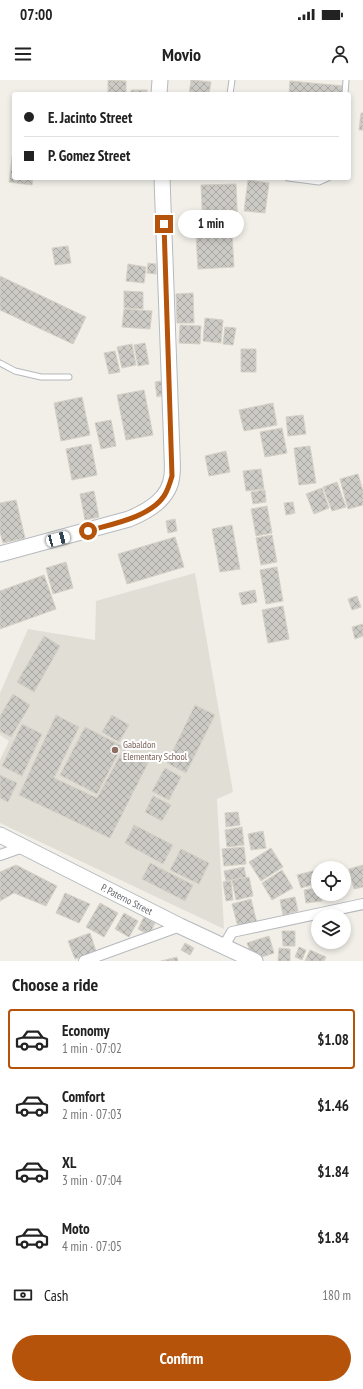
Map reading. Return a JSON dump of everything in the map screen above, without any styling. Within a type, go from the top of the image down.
[{"type":"main road","points":[[159,92],[160,80]]},
{"type":"main road","points":[[0,554],[129,519],[143,513],[164,497],[169,488],[172,476],[162,180]]},
{"type":"main road","name":"P. Paterno Street","points":[[0,835],[180,926],[255,961]]},
{"type":"street","points":[[0,856],[23,847]]},
{"type":"street","points":[[224,946],[232,932],[363,904]]},
{"type":"street","points":[[84,961],[180,926]]},
{"type":"lane","points":[[230,92],[232,80]]},
{"type":"lane","points":[[345,92],[346,80]]},
{"type":"lane","points":[[304,180],[319,182],[324,180]]},
{"type":"lane","points":[[0,363],[15,371],[41,377],[69,377]]},
{"type":"shaded area","name":"Gabaldon Elementary School","points":[[195,573],[233,792],[217,799],[224,929],[0,823],[0,760],[9,741],[0,735],[0,693],[28,629],[95,640],[96,601]]},
{"type":"building","points":[[108,80],[126,81],[126,92],[108,92]]},
{"type":"building","points":[[191,80],[211,82],[209,92],[189,92]]},
{"type":"building","points":[[290,81],[344,86],[343,92],[289,92]]},
{"type":"building","points":[[131,90],[147,90],[147,92],[131,92]]},
{"type":"building","points":[[361,113],[363,113],[363,130],[359,130]]},
{"type":"building","points":[[12,158],[12,180],[33,180],[32,185],[9,182]]},
{"type":"building","points":[[248,180],[269,183],[265,213],[244,211]]},
{"type":"building","points":[[236,184],[238,229],[203,230],[201,185]]},
{"type":"building","points":[[232,234],[234,267],[198,269],[196,236]]},
{"type":"building","points":[[68,246],[71,263],[55,265],[52,248]]},
{"type":"building","points":[[148,263],[156,264],[156,274],[147,273]]},
{"type":"building","points":[[128,264],[146,267],[144,283],[126,281]]},
{"type":"building","points":[[0,276],[86,317],[73,344],[0,310]]},
{"type":"building","points":[[124,291],[143,292],[143,309],[124,308]]},
{"type":"building","points":[[193,293],[194,323],[177,323],[176,294]]},
{"type":"building","points":[[124,309],[152,311],[150,329],[122,327]]},
{"type":"building","points":[[205,318],[223,320],[221,343],[203,341]]},
{"type":"building","points":[[180,325],[201,326],[200,344],[179,343]]},
{"type":"building","points":[[225,327],[236,328],[233,345],[223,344]]},
{"type":"building","points":[[145,343],[149,364],[138,366],[134,345]]},
{"type":"building","points":[[132,344],[136,365],[122,368],[117,347]]},
{"type":"building","points":[[241,349],[256,349],[256,372],[241,372]]},
{"type":"building","points":[[115,351],[120,372],[109,374],[104,353]]},
{"type":"building","points":[[161,381],[164,395],[157,397],[155,382]]},
{"type":"building","points":[[144,390],[153,435],[126,440],[117,395]]},
{"type":"building","points":[[82,397],[90,435],[61,441],[54,403]]},
{"type":"building","points":[[273,403],[277,425],[244,431],[239,410]]},
{"type":"building","points":[[303,415],[306,434],[288,436],[286,417]]},
{"type":"building","points":[[111,420],[116,446],[101,449],[95,423]]},
{"type":"building","points":[[282,428],[287,453],[265,457],[260,432]]},
{"type":"building","points":[[91,444],[97,475],[72,480],[66,449]]},
{"type":"building","points":[[310,446],[316,483],[299,485],[294,448]]},
{"type":"building","points":[[226,451],[230,472],[209,476],[205,456]]},
{"type":"building","points":[[261,469],[264,489],[246,491],[243,471]]},
{"type":"building","points":[[358,474],[363,491],[363,505],[348,509],[340,479]]},
{"type":"building","points":[[337,482],[346,507],[332,511],[323,487]]},
{"type":"building","points":[[322,488],[329,508],[314,514],[306,494]]},
{"type":"building","points":[[265,490],[266,502],[253,504],[251,492]]},
{"type":"building","points":[[94,491],[99,517],[85,520],[80,494]]},
{"type":"building","points":[[16,500],[25,538],[3,543],[0,532],[0,503]]},
{"type":"building","points":[[293,502],[295,513],[286,515],[284,503]]},
{"type":"building","points":[[267,506],[272,533],[256,536],[251,509]]},
{"type":"building","points":[[175,519],[177,531],[168,533],[166,521]]},
{"type":"building","points":[[232,525],[240,569],[220,572],[212,529]]},
{"type":"building","points":[[272,535],[277,562],[261,565],[256,538]]},
{"type":"building","points":[[175,537],[184,567],[127,584],[118,554]]},
{"type":"building","points":[[66,562],[73,588],[53,594],[46,568]]},
{"type":"building","points":[[277,567],[283,601],[266,604],[260,570]]},
{"type":"building","points":[[44,575],[56,609],[0,629],[0,591]]},
{"type":"building","points":[[255,590],[257,602],[242,605],[239,593]]},
{"type":"building","points":[[357,596],[361,607],[352,610],[348,599]]},
{"type":"building","points":[[283,606],[289,639],[268,643],[262,610]]},
{"type":"building","points":[[363,624],[363,636],[355,639],[352,627]]},
{"type":"building","points":[[44,636],[60,646],[34,692],[17,682]]},
{"type":"building","points":[[13,694],[30,705],[11,737],[0,731],[0,716]]},
{"type":"building","points":[[195,705],[215,715],[186,773],[167,763]]},
{"type":"building","points":[[56,715],[79,727],[54,778],[97,798],[123,750],[148,763],[110,838],[19,795]]},
{"type":"building","points":[[112,715],[129,725],[119,742],[102,732]]},
{"type":"building","points":[[22,724],[42,734],[22,776],[2,766]]},
{"type":"building","points":[[85,727],[122,746],[97,794],[60,775]]},
{"type":"building","points":[[165,768],[181,777],[169,800],[152,791]]},
{"type":"building","points":[[0,775],[17,783],[8,802],[0,798]]},
{"type":"building","points":[[153,796],[171,805],[162,821],[145,812]]},
{"type":"building","points":[[238,812],[240,825],[226,827],[225,813]]},
{"type":"building","points":[[134,825],[173,845],[163,864],[125,843]]},
{"type":"building","points":[[242,827],[244,845],[227,847],[225,830]]},
{"type":"building","points":[[263,831],[266,848],[251,850],[248,834]]},
{"type":"building","points":[[244,847],[246,864],[224,866],[222,849]]},
{"type":"building","points":[[271,848],[283,867],[261,881],[249,862]]},
{"type":"building","points":[[181,849],[209,863],[199,884],[170,870]]},
{"type":"building","points":[[150,863],[193,885],[185,901],[142,879]]},
{"type":"building","points":[[16,865],[57,886],[46,906],[14,893],[0,901],[0,872]]},
{"type":"building","points":[[363,865],[363,887],[354,889],[351,877],[351,868]]},
{"type":"building","points":[[244,867],[246,877],[226,881],[224,871]]},
{"type":"building","points":[[282,870],[293,888],[272,900],[262,883]]},
{"type":"building","points":[[311,872],[311,885],[301,888],[297,875]]},
{"type":"building","points":[[249,877],[253,896],[236,900],[232,880]]},
{"type":"building","points":[[231,881],[233,900],[226,901],[223,882]]},
{"type":"building","points":[[311,889],[311,901],[322,901],[306,903],[304,890]]},
{"type":"building","points":[[65,893],[90,904],[79,923],[56,913]]},
{"type":"building","points":[[295,897],[298,911],[283,915],[280,900]]},
{"type":"building","points":[[251,899],[257,923],[238,927],[232,904]]},
{"type":"building","points":[[100,903],[118,913],[104,937],[86,927]]},
{"type":"building","points":[[124,913],[138,921],[129,937],[115,929]]},
{"type":"building","points":[[144,917],[155,923],[149,935],[138,929]]},
{"type":"building","points":[[282,931],[295,931],[295,946],[283,946]]},
{"type":"building","points":[[90,933],[96,951],[75,959],[68,941]]},
{"type":"building","points":[[269,936],[274,953],[253,960],[247,943]]},
{"type":"building","points":[[185,943],[194,948],[190,955],[181,950]]},
{"type":"building","points":[[299,947],[306,950],[302,960],[295,957]]},
{"type":"building","points":[[279,948],[290,949],[290,961],[278,961]]},
{"type":"building","points":[[310,950],[326,957],[324,961],[305,961]]},
{"type":"building","points":[[177,957],[178,961],[161,961]]},
{"type":"place","name":"Gabaldon Elementary School","points":[[115,750]]},
{"type":"route","points":[[88,531],[129,519],[143,513],[164,497],[169,488],[172,476],[164,224]]}]
